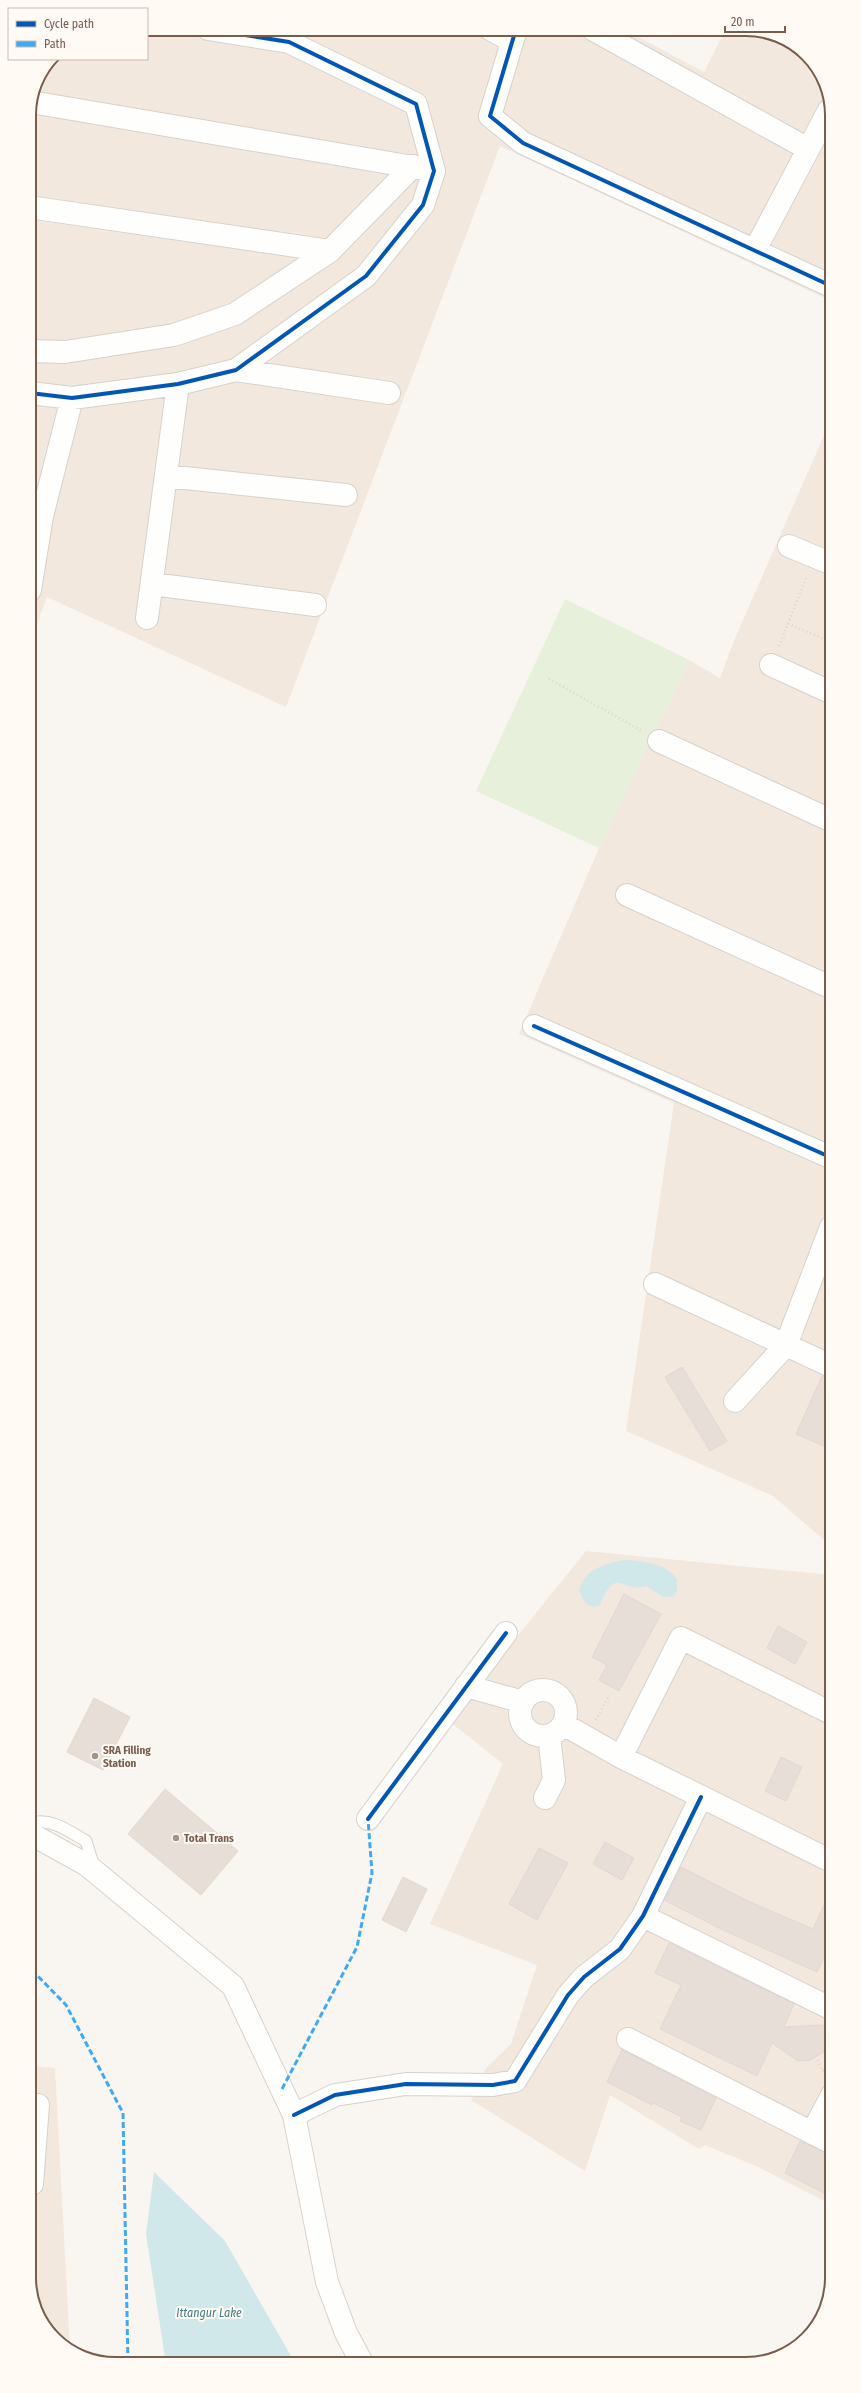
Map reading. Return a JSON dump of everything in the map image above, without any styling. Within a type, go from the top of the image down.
[{"type":"street","points":[[236,370],[366,276],[423,205],[423,168],[416,104],[288,42],[251,36]]},
{"type":"street","points":[[514,36],[490,116],[523,143],[825,283]]},
{"type":"street","points":[[605,36],[808,149]]},
{"type":"street","points":[[37,103],[423,168]]},
{"type":"street","points":[[755,250],[825,117]]},
{"type":"street","points":[[36,351],[65,352],[174,335],[235,314],[330,251],[423,168]]},
{"type":"street","points":[[36,208],[330,251]]},
{"type":"street","points":[[36,394],[72,398],[178,384],[236,370],[389,393]]},
{"type":"street","points":[[147,618],[178,384]]},
{"type":"street","points":[[36,515],[72,398]]},
{"type":"street","points":[[166,476],[346,495]]},
{"type":"street","points":[[789,546],[822,560]]},
{"type":"street","points":[[152,584],[315,605]]},
{"type":"street","points":[[771,665],[825,690]]},
{"type":"street","points":[[659,741],[825,818]]},
{"type":"street","points":[[627,895],[825,985]]},
{"type":"street","points":[[534,1026],[825,1155]]},
{"type":"street","points":[[735,1400],[786,1345],[825,1243]]},
{"type":"street","points":[[655,1284],[825,1363]]},
{"type":"street","points":[[368,1819],[506,1633]]},
{"type":"street","points":[[621,1757],[681,1638],[825,1710]]},
{"type":"street","points":[[466,1686],[523,1702]]},
{"type":"street","points":[[545,1798],[554,1780],[556,1730],[566,1713],[565,1706],[556,1694],[550,1690],[535,1691],[523,1702],[520,1715],[527,1729],[541,1736],[556,1730],[588,1738],[621,1757],[825,1858]]},
{"type":"street","points":[[294,2115],[335,2095],[406,2084],[493,2085],[515,2081],[568,1995],[584,1977],[620,1949],[643,1916],[701,1797]]},
{"type":"street","points":[[36,1837],[95,1872],[233,1986],[294,2115],[327,2282],[346,2333],[359,2357]]},
{"type":"street","points":[[643,1916],[825,2007]]},
{"type":"street","points":[[628,2040],[825,2140]]},
{"type":"street","points":[[36,2105],[38,2105],[36,2131]]},
{"type":"street","points":[[812,2133],[825,2109]]},
{"type":"lane","points":[[36,1822],[42,1820],[62,1827],[86,1841],[95,1872]]},
{"type":"path","points":[[771,665],[788,624],[822,560]]},
{"type":"path","points":[[788,624],[825,639]]},
{"type":"path","points":[[549,679],[659,741]]},
{"type":"path","points":[[588,1738],[609,1696]]},
{"type":"path","points":[[818,2060],[822,2070],[825,2071]]},
{"type":"shaded area","points":[[148,36],[636,36],[704,72],[722,36],[751,36],[776,42],[790,49],[812,71],[822,94],[825,115],[825,298],[500,146],[286,707],[47,597],[36,627],[36,110],[39,94],[44,80],[52,67],[59,60],[148,60]]},
{"type":"shaded area","points":[[825,433],[825,1541],[773,1496],[626,1431],[674,1103],[519,1034],[599,848],[689,660],[720,678],[733,643]]},
{"type":"shaded area","points":[[586,1551],[825,1574],[825,2201],[758,2167],[705,2145],[699,2149],[610,2095],[585,2171],[471,2100],[486,2068],[511,2044],[537,1965],[430,1924],[503,1764],[449,1721]]},
{"type":"shaded area","points":[[36,2066],[55,2068],[70,2343],[59,2334],[49,2322],[39,2299],[36,2278]]},
{"type":"green space","points":[[565,599],[689,660],[599,848],[476,791]]},
{"type":"water","points":[[625,1560],[646,1562],[667,1569],[677,1579],[677,1591],[674,1596],[663,1597],[646,1586],[638,1588],[616,1583],[606,1592],[600,1605],[594,1607],[586,1604],[579,1591],[586,1577],[591,1572],[603,1565]]},
{"type":"water","name":"Ittangur Lake","points":[[154,2172],[225,2241],[292,2357],[165,2357],[146,2234]]},
{"type":"building","points":[[682,1367],[727,1441],[710,1451],[665,1377]]},
{"type":"building","points":[[822,1376],[825,1377],[825,1446],[796,1434]]},
{"type":"building","points":[[624,1594],[661,1614],[619,1691],[599,1680],[607,1665],[592,1657]]},
{"type":"building","points":[[778,1626],[807,1642],[795,1664],[767,1648]]},
{"type":"building","points":[[94,1698],[130,1717],[103,1770],[67,1752]]},
{"type":"building","points":[[781,1757],[802,1767],[786,1801],[765,1791]]},
{"type":"building","points":[[165,1789],[238,1851],[201,1895],[128,1834]]},
{"type":"building","points":[[605,1842],[634,1858],[622,1880],[593,1864]]},
{"type":"building","points":[[539,1848],[568,1863],[537,1920],[509,1904]]},
{"type":"building","points":[[681,1867],[748,1901],[813,1929],[825,1903],[825,1955],[817,1972],[721,1929],[664,1900]]},
{"type":"building","points":[[403,1877],[427,1889],[406,1932],[382,1920]]},
{"type":"building","points":[[669,1943],[794,2004],[784,2027],[825,2026],[825,2051],[810,2060],[798,2061],[772,2043],[757,2076],[660,2029],[681,1985],[655,1973]]},
{"type":"building","points":[[622,2050],[716,2098],[701,2130],[680,2121],[682,2117],[653,2103],[652,2105],[607,2082]]},
{"type":"building","points":[[800,2141],[825,2152],[825,2193],[785,2173]]},
{"type":"marked path","points":[[282,2089],[357,1947],[372,1873],[368,1819]]},
{"type":"marked path","points":[[36,1974],[66,2005],[123,2113],[128,2357]]},
{"type":"cycle path","points":[[36,394],[72,398],[178,384],[236,370],[366,276],[423,205],[434,171],[416,104],[289,42],[252,36]]},
{"type":"cycle path","points":[[514,36],[490,116],[523,143],[825,283]]},
{"type":"cycle path","points":[[534,1026],[825,1155]]},
{"type":"cycle path","points":[[368,1819],[506,1633]]},
{"type":"cycle path","points":[[294,2115],[335,2095],[406,2084],[493,2085],[515,2081],[568,1995],[584,1977],[620,1949],[643,1916],[701,1797]]},
{"type":"place","name":"SRA Filling Station","points":[[95,1756]]},
{"type":"place","name":"Total Trans","points":[[176,1838]]}]
